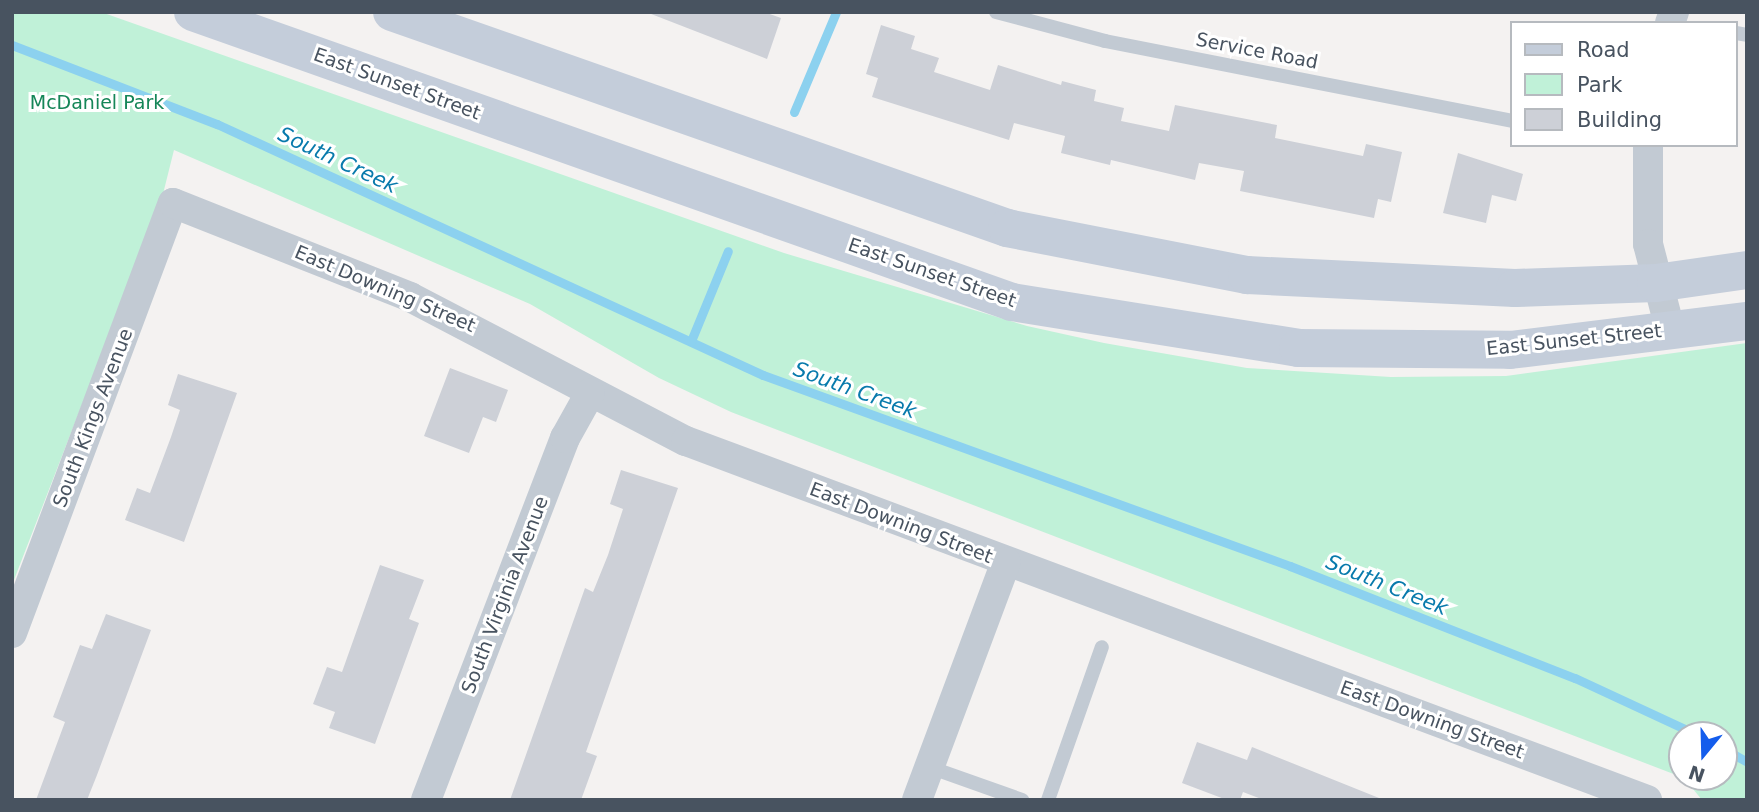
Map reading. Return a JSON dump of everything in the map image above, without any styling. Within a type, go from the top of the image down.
[{"type":"main road","name":"East Sunset Street","points":[[193,12],[1012,302],[1298,348],[1510,351],[1747,321]]},
{"type":"main road","points":[[392,12],[432,19],[1007,228],[1247,275],[1515,288],[1657,283],[1747,270]]},
{"type":"street","points":[[1648,147],[1648,244],[1670,329]]},
{"type":"street","name":"East Downing Street","points":[[173,203],[410,297],[480,330],[590,393],[686,441],[1647,800]]},
{"type":"street","name":"South Kings Avenue","points":[[12,633],[173,203]]},
{"type":"street","name":"South Virginia Avenue","points":[[426,800],[565,438],[590,393]]},
{"type":"street","points":[[917,800],[1006,562]]},
{"type":"lane","name":"Service Road","points":[[996,12],[1105,41],[1510,121]]},
{"type":"lane","points":[[1048,800],[1102,647]]},
{"type":"lane","points":[[929,767],[1022,800]]},
{"type":"green space","name":"McDaniel Park","points":[[12,12],[101,12],[784,253],[1027,326],[1104,343],[1247,368],[1391,377],[1506,376],[1747,343],[1747,800],[1702,800],[1695,791],[1738,791],[1738,721],[1668,721],[1668,772],[731,412],[659,378],[530,304],[174,150],[162,198],[12,585]]},
{"type":"building","points":[[646,12],[764,12],[781,18],[767,59]]},
{"type":"building","points":[[881,25],[915,36],[911,49],[939,58],[934,72],[990,90],[998,65],[1061,85],[1062,81],[1096,90],[1094,101],[1124,108],[1121,121],[1169,131],[1175,105],[1277,125],[1275,138],[1363,156],[1366,144],[1402,152],[1391,202],[1378,199],[1374,218],[1240,191],[1244,171],[1199,163],[1195,180],[1111,160],[1110,165],[1061,153],[1065,136],[1014,123],[1009,140],[872,97],[878,78],[866,74]]},
{"type":"building","points":[[1458,153],[1523,174],[1516,201],[1492,195],[1486,223],[1443,213]]},
{"type":"building","points":[[450,368],[508,390],[496,422],[483,417],[469,453],[424,436]]},
{"type":"building","points":[[178,374],[237,393],[184,542],[125,520],[137,488],[150,493],[171,437],[180,410],[168,405]]},
{"type":"building","points":[[621,470],[678,488],[586,752],[597,756],[581,800],[510,800],[585,588],[593,592],[608,555],[623,509],[610,504]]},
{"type":"building","points":[[380,565],[424,580],[409,619],[419,623],[375,744],[329,728],[335,712],[313,704],[327,667],[342,672]]},
{"type":"building","points":[[106,614],[151,630],[97,775],[87,800],[36,800],[65,722],[53,717],[80,645],[92,649]]},
{"type":"building","points":[[1197,742],[1247,760],[1252,747],[1384,800],[1264,800],[1243,792],[1240,800],[1227,800],[1182,783]]},
{"type":"waterway","points":[[794,112],[836,12]]},
{"type":"waterway","name":"South Creek","points":[[12,45],[217,124],[763,375],[1290,566],[1575,678],[1668,721]]},
{"type":"waterway","points":[[691,341],[728,251]]},
{"type":"waterway","name":"South Creek","points":[[1738,757],[1747,762]]}]
